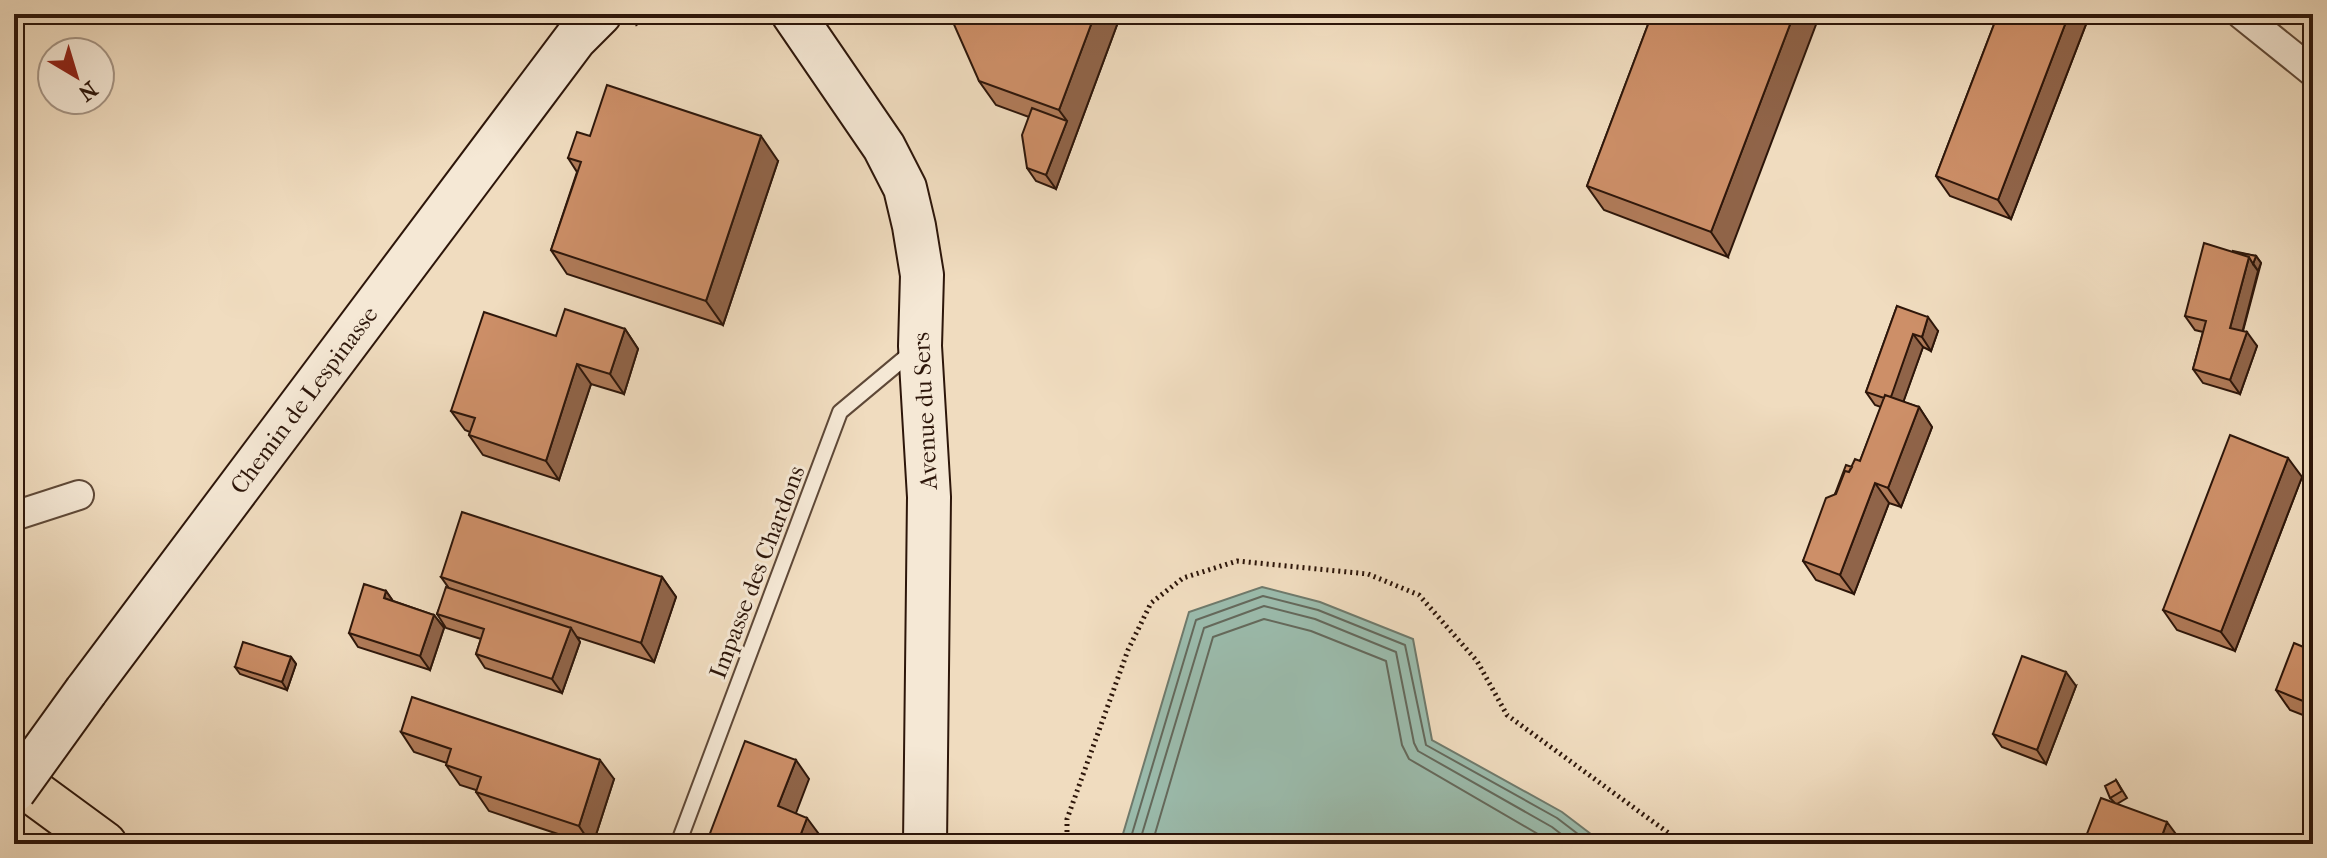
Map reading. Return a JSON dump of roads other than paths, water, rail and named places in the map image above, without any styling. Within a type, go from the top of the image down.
[{"type":"highway","points":[[14,778],[104,844]]},
{"type":"street","name":"Chemin de Lespinasse","points":[[14,791],[575,39],[600,14]]},
{"type":"street","name":"Avenue du Sers","points":[[793,14],[884,147],[905,188],[922,275],[920,346],[929,497],[925,844]]},
{"type":"street","points":[[2241,14],[2313,72]]},
{"type":"street","points":[[14,516],[79,495]]},
{"type":"lane","name":"Impasse des Chardons","points":[[678,844],[840,412],[920,346]]},
{"type":"water","points":[[1262,587],[1320,602],[1413,639],[1432,740],[1562,812],[1604,844],[1120,844],[1189,612]]}]
